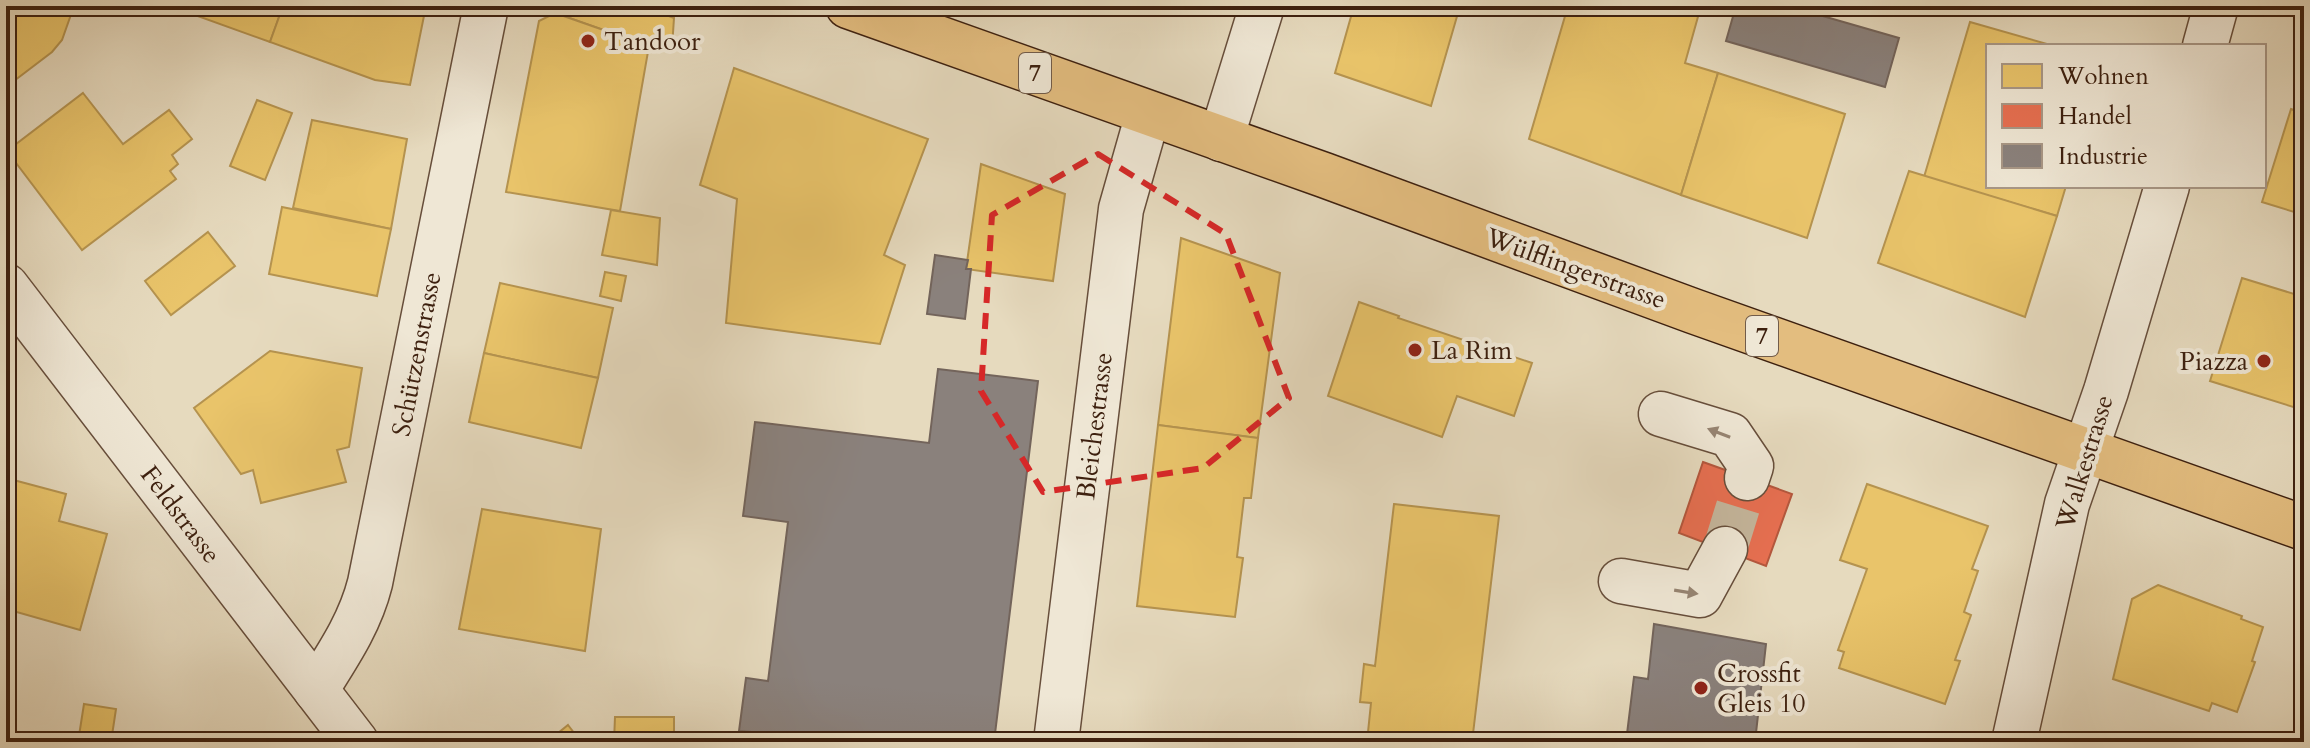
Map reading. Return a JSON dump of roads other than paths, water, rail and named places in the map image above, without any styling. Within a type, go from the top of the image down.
[{"type":"main road","name":"Wülflingerstrasse","points":[[848,6],[2304,528]]},
{"type":"street","name":"Schützenstrasse","points":[[316,690],[350,636],[370,583],[486,6]]},
{"type":"street","points":[[1221,139],[1262,6]]},
{"type":"street","points":[[2206,44],[2216,6]]},
{"type":"street","name":"Bleichestrasse","points":[[1056,742],[1121,209],[1148,114]]},
{"type":"street","name":"Walkestrasse","points":[[2014,742],[2067,504],[2106,391],[2166,188]]},
{"type":"street","name":"Feldstrasse","points":[[6,286],[356,742]]},
{"type":"street","points":[[1661,414],[1730,435],[1751,466],[1747,478]]},
{"type":"street","points":[[1621,581],[1700,595],[1725,549]]},
{"type":"tunnel","points":[[1725,549],[1747,478]]},
{"type":"place","name":"Tandoor","points":[[588,41]]},
{"type":"place","name":"La Rim","points":[[1415,350]]},
{"type":"place","name":"Piazza","points":[[2264,361]]},
{"type":"place","name":"Crossfit Gleis 10","points":[[1701,688]]}]
